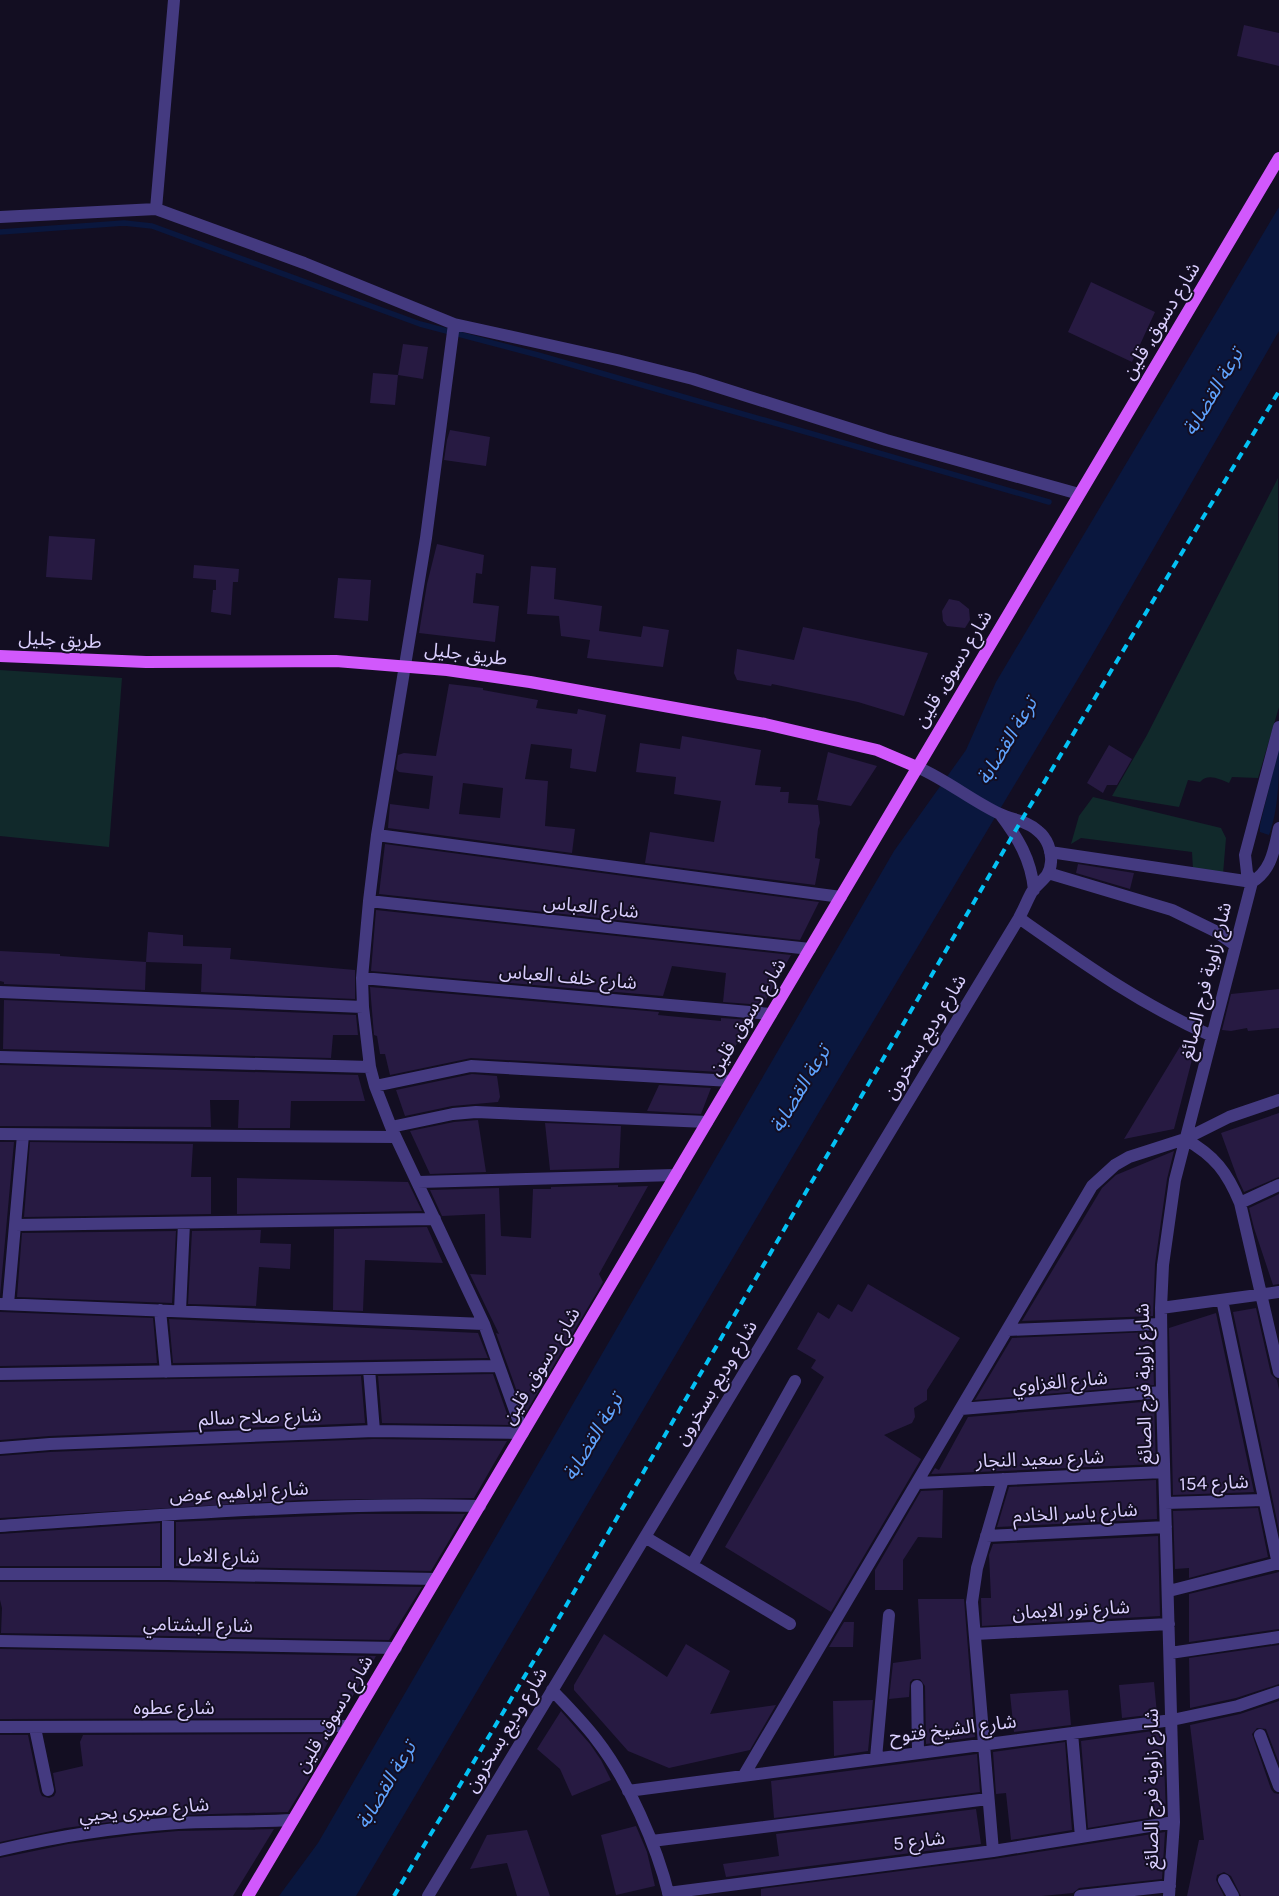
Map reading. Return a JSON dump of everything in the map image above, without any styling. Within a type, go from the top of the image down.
[{"type":"main road","name":"شارع دسوق, قلين","points":[[248,1896],[1279,158]]},
{"type":"main road","name":"طريق جليل","points":[[0,656],[146,662],[336,661],[447,670],[530,682],[765,724],[877,750],[917,767]]},
{"type":"street","points":[[156,209],[174,0]]},
{"type":"street","points":[[0,217],[156,209],[304,263],[454,324],[617,360],[693,380],[886,440],[1079,494]]},
{"type":"street","points":[[454,324],[426,538],[377,835],[362,978],[363,1007],[370,1067],[375,1086],[393,1132],[484,1324],[523,1433]]},
{"type":"street","name":"شارع زاوية فرج الصائغ","points":[[1252,882],[1247,874],[1246,855],[1279,727]]},
{"type":"street","points":[[917,767],[936,776],[1000,814],[1032,825],[1044,837],[1050,852],[1051,862],[1048,873],[1172,910],[1201,924],[1235,945]]},
{"type":"street","points":[[1000,814],[1015,833],[1025,852],[1032,873],[1034,890]]},
{"type":"street","name":"شارع زاوية فرج الصائغ","points":[[1169,1891],[1174,1822],[1162,1392],[1161,1308],[1163,1265],[1175,1180],[1235,945],[1252,882],[1266,871],[1279,828]]},
{"type":"street","points":[[377,835],[841,897]]},
{"type":"street","points":[[1050,852],[1252,882]]},
{"type":"street","name":"شارع وديع بسخرون","points":[[428,1896],[1019,918],[1034,890],[1048,873]]},
{"type":"street","name":"شارع العباس","points":[[369,901],[810,949]]},
{"type":"street","points":[[1019,918],[1135,997],[1212,1036]]},
{"type":"street","name":"شارع خلف العباس","points":[[362,978],[771,1014]]},
{"type":"street","points":[[0,992],[363,1007]]},
{"type":"street","points":[[0,1057],[370,1067]]},
{"type":"street","points":[[375,1086],[460,1068],[482,1066],[731,1081]]},
{"type":"street","points":[[744,1775],[1092,1186],[1103,1174],[1129,1157],[1185,1139],[1229,1117],[1279,1100]]},
{"type":"street","points":[[0,1134],[393,1132],[453,1114],[476,1112],[707,1122]]},
{"type":"street","points":[[23,1135],[15,1225],[4,1304],[484,1324]]},
{"type":"street","points":[[1185,1139],[1204,1150],[1219,1164],[1231,1182],[1240,1203],[1279,1372]]},
{"type":"street","points":[[418,1182],[676,1175]]},
{"type":"street","points":[[1240,1203],[1279,1185]]},
{"type":"street","points":[[15,1225],[435,1219]]},
{"type":"street","points":[[180,1311],[184,1223]]},
{"type":"street","points":[[1161,1308],[1279,1292]]},
{"type":"street","points":[[1169,1591],[1278,1564],[1222,1300]]},
{"type":"street","points":[[160,1310],[166,1372]]},
{"type":"street","points":[[1007,1330],[1161,1324]]},
{"type":"street","points":[[0,1374],[498,1366]]},
{"type":"street","points":[[369,1369],[374,1431]]},
{"type":"street","points":[[692,1565],[795,1381]]},
{"type":"street","name":"شارع الغزاوي","points":[[961,1409],[1162,1392]]},
{"type":"street","name":"شارع صلاح سالم","points":[[0,1448],[50,1444],[374,1431],[523,1433]]},
{"type":"street","name":"شارع سعيد النجار","points":[[918,1483],[1164,1472]]},
{"type":"street","points":[[992,1851],[972,1602],[977,1568],[1003,1479]]},
{"type":"street","name":"شارع 154","points":[[1165,1504],[1264,1500]]},
{"type":"street","name":"شارع ابراهيم عوض","points":[[0,1526],[168,1514],[372,1504],[480,1506]]},
{"type":"street","points":[[168,1514],[168,1574]]},
{"type":"street","name":"شارع ياسر الخادم","points":[[986,1536],[1166,1527]]},
{"type":"street","points":[[645,1537],[790,1624]]},
{"type":"street","name":"شارع الامل","points":[[0,1574],[168,1574],[436,1579]]},
{"type":"street","points":[[876,1758],[888,1614]]},
{"type":"street","name":"شارع نور الايمان","points":[[975,1634],[1169,1624]]},
{"type":"street","points":[[1170,1653],[1279,1637]]},
{"type":"street","name":"شارع البشتامي","points":[[0,1641],[396,1648]]},
{"type":"street","points":[[917,1686],[918,1753]]},
{"type":"street","points":[[552,1690],[596,1739],[628,1790],[652,1841],[669,1894]]},
{"type":"street","name":"شارع الشيخ فتوح","points":[[628,1790],[1172,1720],[1238,1706],[1279,1692]]},
{"type":"street","name":"شارع عطوه","points":[[0,1727],[349,1726]]},
{"type":"street","points":[[35,1728],[48,1790]]},
{"type":"street","points":[[1072,1733],[1081,1837]]},
{"type":"street","points":[[1260,1735],[1279,1786]]},
{"type":"street","points":[[652,1841],[988,1799]]},
{"type":"street","name":"شارع صبرى يحيي","points":[[0,1850],[69,1836],[142,1827],[293,1820]]},
{"type":"street","name":"شارع 5","points":[[669,1894],[992,1851],[1174,1822]]},
{"type":"street","points":[[1224,1880],[1233,1896]]},
{"type":"street","points":[[1080,1896],[1169,1891]]},
{"type":"green space","points":[[1278,478],[1279,707],[1258,778],[1232,777],[1229,783],[1210,777],[1200,782],[1188,780],[1179,807],[1112,796],[1147,735]]},
{"type":"green space","points":[[0,670],[122,678],[109,847],[0,836]]},
{"type":"green space","points":[[1093,797],[1221,828],[1226,838],[1223,874],[1193,869],[1192,852],[1081,838],[1071,844],[1079,816]]},
{"type":"water","name":"ترعة القضابة","points":[[1279,207],[1279,331],[1091,657],[822,1107],[356,1896],[279,1896],[318,1843],[894,851],[966,750],[996,682]]},
{"type":"water","points":[[1279,747],[1277,803],[1269,835],[1260,832],[1260,825]]},
{"type":"building","points":[[1244,25],[1279,33],[1279,66],[1237,56]]},
{"type":"building","points":[[1091,282],[1155,312],[1132,362],[1068,332]]},
{"type":"building","points":[[403,344],[428,347],[423,379],[398,375]]},
{"type":"building","points":[[373,373],[398,375],[395,405],[370,403]]},
{"type":"building","points":[[450,430],[490,437],[486,466],[444,460]]},
{"type":"building","points":[[49,536],[95,539],[92,580],[46,577]]},
{"type":"building","points":[[437,544],[484,555],[482,574],[476,573],[473,603],[499,606],[495,642],[419,633],[427,584]]},
{"type":"building","points":[[194,565],[239,569],[238,582],[233,582],[231,615],[211,612],[213,590],[216,590],[216,580],[193,578]]},
{"type":"building","points":[[531,566],[556,568],[554,599],[602,606],[599,631],[641,637],[643,626],[669,630],[663,667],[587,658],[590,640],[561,636],[559,616],[527,614]]},
{"type":"building","points":[[338,578],[371,580],[368,621],[334,618]]},
{"type":"building","points":[[949,599],[959,601],[969,609],[970,620],[965,628],[947,626],[943,621],[942,611]]},
{"type":"building","points":[[803,627],[928,653],[904,716],[858,702],[772,684],[771,686],[737,680],[734,673],[737,649],[794,660]]},
{"type":"building","points":[[449,684],[483,688],[483,690],[538,700],[536,708],[577,714],[578,709],[606,715],[596,772],[570,768],[572,749],[531,744],[525,779],[548,781],[545,826],[575,829],[572,853],[388,828],[390,804],[429,809],[433,776],[399,772],[396,769],[398,755],[404,753],[436,756]],"holes":[[[463,783],[503,788],[500,818],[459,814]]]},
{"type":"building","points":[[682,736],[761,750],[755,785],[781,787],[780,792],[789,792],[788,803],[818,805],[820,823],[815,858],[820,859],[815,885],[645,863],[650,832],[714,842],[721,801],[674,794],[676,777],[636,772],[640,743],[680,749]]},
{"type":"building","points":[[1109,745],[1132,759],[1117,785],[1107,785],[1103,793],[1087,783]]},
{"type":"building","points":[[828,752],[877,766],[851,806],[817,800]]},
{"type":"building","points":[[385,844],[819,902],[800,940],[379,894]]},
{"type":"building","points":[[1078,864],[1134,873],[1130,889],[1076,873]]},
{"type":"building","points":[[376,910],[791,955],[763,1005],[723,1002],[726,973],[672,966],[663,996],[371,971]]},
{"type":"building","points":[[148,932],[183,935],[183,946],[231,948],[230,959],[355,970],[355,999],[201,992],[202,964],[146,962]]},
{"type":"building","points":[[0,951],[60,954],[60,956],[146,962],[145,990],[4,984],[4,982],[0,981]]},
{"type":"building","points":[[370,987],[659,1012],[658,1015],[721,1021],[721,1018],[751,1020],[720,1072],[471,1058],[390,1075],[385,1054],[380,1054],[377,1036],[374,1035]]},
{"type":"building","points":[[1279,989],[1279,1028],[1248,1031],[1247,1028],[1231,1031],[1222,1030],[1231,994]]},
{"type":"building","points":[[4,1000],[356,1015],[358,1035],[333,1035],[331,1058],[3,1049]]},
{"type":"building","points":[[1181,1045],[1194,1052],[1174,1129],[1124,1139]]},
{"type":"building","points":[[0,1065],[358,1075],[365,1101],[291,1101],[290,1128],[238,1128],[239,1100],[210,1100],[211,1127],[0,1126]]},
{"type":"building","points":[[472,1074],[497,1076],[500,1097],[498,1102],[452,1106],[405,1116],[396,1090]]},
{"type":"building","points":[[659,1085],[711,1088],[701,1114],[647,1111]]},
{"type":"building","points":[[1279,1113],[1279,1177],[1244,1192],[1221,1133]]},
{"type":"building","points":[[478,1120],[486,1172],[430,1174],[410,1131],[454,1122]]},
{"type":"building","points":[[545,1123],[621,1126],[619,1168],[550,1170]]},
{"type":"building","points":[[0,1142],[14,1142],[0,1296]]},
{"type":"building","points":[[30,1142],[193,1144],[191,1177],[211,1177],[211,1214],[24,1217]]},
{"type":"building","points":[[1174,1151],[1167,1179],[1155,1264],[1153,1316],[1022,1321],[1102,1188],[1116,1175]]},
{"type":"building","points":[[237,1178],[408,1182],[422,1211],[237,1214]]},
{"type":"building","points":[[618,1185],[618,1187],[648,1186],[599,1274],[603,1282],[525,1414],[496,1333],[499,1334],[470,1274],[486,1275],[485,1214],[442,1216],[430,1190],[499,1188],[501,1236],[531,1238],[533,1189]]},
{"type":"building","points":[[1279,1194],[1279,1284],[1273,1285],[1249,1208]]},
{"type":"building","points":[[427,1227],[443,1263],[365,1260],[363,1311],[333,1310],[334,1229]]},
{"type":"building","points":[[261,1230],[260,1243],[291,1244],[290,1269],[259,1267],[256,1306],[188,1304],[192,1231]]},
{"type":"building","points":[[176,1231],[172,1303],[17,1297],[22,1233]]},
{"type":"building","points":[[868,1284],[960,1338],[927,1390],[927,1400],[914,1408],[915,1417],[912,1423],[884,1435],[921,1459],[831,1612],[725,1547],[824,1377],[811,1368],[816,1360],[797,1349],[818,1312],[829,1319],[838,1304],[852,1312]]},
{"type":"building","points":[[1256,1308],[1271,1374],[1277,1380],[1279,1390],[1279,1530],[1233,1312]]},
{"type":"building","points":[[0,1312],[153,1318],[157,1363],[0,1366]]},
{"type":"building","points":[[1216,1313],[1254,1492],[1173,1495],[1169,1328]]},
{"type":"building","points":[[169,1319],[478,1333],[488,1358],[173,1363]]},
{"type":"building","points":[[1152,1332],[1154,1385],[975,1400],[1012,1338]]},
{"type":"building","points":[[493,1374],[511,1425],[382,1423],[378,1376]]},
{"type":"building","points":[[361,1376],[365,1423],[49,1436],[0,1440],[0,1382]]},
{"type":"building","points":[[1154,1401],[1156,1464],[931,1474],[935,1468],[939,1470],[968,1417]]},
{"type":"building","points":[[374,1439],[507,1441],[474,1498],[300,1500],[0,1518],[0,1456],[50,1452]]},
{"type":"building","points":[[1156,1480],[1157,1519],[997,1527],[1009,1487]]},
{"type":"building","points":[[943,1490],[942,1538],[918,1537],[903,1560],[903,1590],[875,1590],[875,1570],[921,1491]]},
{"type":"building","points":[[1258,1508],[1268,1557],[1189,1578],[1189,1568],[1175,1569],[1173,1511]]},
{"type":"building","points":[[360,1514],[465,1514],[431,1571],[176,1566],[176,1522]]},
{"type":"building","points":[[160,1523],[160,1566],[0,1566],[0,1534]]},
{"type":"building","points":[[1158,1536],[1160,1616],[982,1626],[981,1598],[991,1598],[989,1555],[993,1544]]},
{"type":"building","points":[[1279,1572],[1279,1629],[1189,1642],[1189,1594]]},
{"type":"building","points":[[0,1582],[168,1582],[422,1587],[389,1640],[1,1633]]},
{"type":"building","points":[[918,1599],[964,1599],[975,1737],[926,1744],[925,1686],[920,1679],[913,1679],[910,1682],[909,1697],[889,1699],[893,1663],[921,1659]]},
{"type":"building","points":[[844,1622],[854,1622],[853,1647],[829,1647]]},
{"type":"building","points":[[604,1634],[667,1677],[686,1644],[730,1671],[710,1714],[776,1705],[750,1750],[669,1768],[628,1751],[574,1690],[574,1685]]},
{"type":"building","points":[[1279,1645],[1279,1684],[1236,1698],[1190,1708],[1189,1658]]},
{"type":"building","points":[[0,1649],[376,1656],[340,1718],[0,1719]]},
{"type":"building","points":[[1154,1682],[1157,1714],[1122,1718],[1119,1685]]},
{"type":"building","points":[[1068,1690],[1071,1725],[1014,1732],[1010,1694]]},
{"type":"building","points":[[873,1700],[868,1751],[834,1756],[833,1701]]},
{"type":"building","points":[[1279,1701],[1279,1763],[1266,1729],[1257,1728],[1252,1734],[1271,1789],[1274,1793],[1279,1794],[1279,1896],[1241,1896],[1231,1876],[1224,1872],[1217,1875],[1216,1880],[1224,1896],[1187,1896],[1199,1840],[1204,1840],[1190,1725],[1240,1714]]},
{"type":"building","points":[[561,1711],[590,1744],[611,1780],[572,1796],[560,1769],[537,1749]]},
{"type":"building","points":[[1160,1730],[1163,1733],[1166,1815],[1088,1828],[1081,1741]]},
{"type":"building","points":[[332,1734],[315,1768],[288,1812],[178,1815],[133,1819],[65,1828],[0,1842],[0,1735],[28,1735],[40,1792],[42,1796],[49,1798],[54,1796],[56,1792],[53,1773],[83,1766],[80,1742],[83,1735]]},
{"type":"building","points":[[1065,1742],[1072,1830],[1011,1840],[1006,1793],[996,1794],[993,1752]]},
{"type":"building","points":[[977,1754],[980,1792],[774,1818],[771,1781]]},
{"type":"building","points":[[976,1809],[981,1844],[726,1877],[723,1864],[779,1856],[776,1834]]},
{"type":"building","points":[[636,1826],[647,1852],[655,1886],[616,1895],[601,1835]]},
{"type":"building","points":[[274,1829],[233,1896],[0,1896],[0,1858],[68,1844],[134,1835],[178,1831]]},
{"type":"building","points":[[527,1830],[550,1896],[517,1896],[507,1863],[470,1869],[487,1835]]},
{"type":"building","points":[[1165,1832],[1162,1879],[1079,1888],[1073,1893],[1042,1896],[761,1896],[761,1889],[994,1859]]},
{"type":"waterway","points":[[0,232],[124,223],[152,226],[420,324],[538,355],[1049,502]]},
{"type":"railway","points":[[394,1896],[545,1642],[1021,821],[1279,391]]}]
